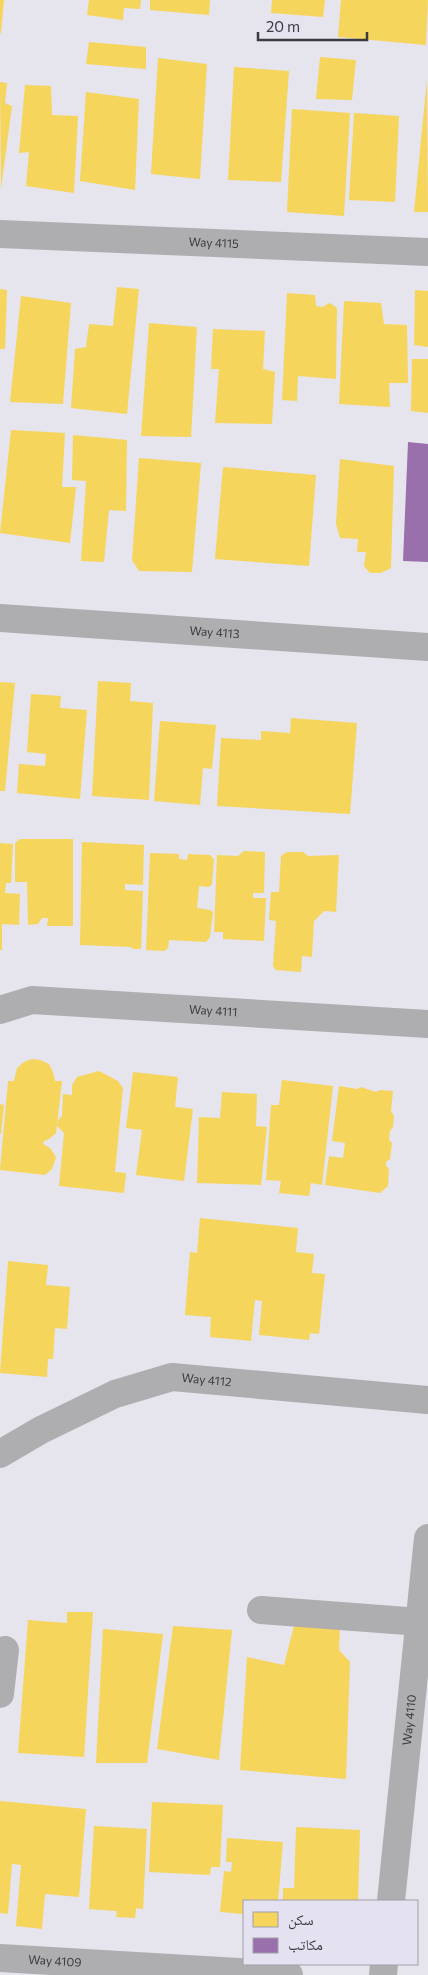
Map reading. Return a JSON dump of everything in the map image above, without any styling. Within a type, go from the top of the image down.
[{"type":"street","name":"Way 4115","points":[[0,234],[428,252]]},
{"type":"street","name":"Way 4113","points":[[0,618],[428,647]]},
{"type":"street","name":"Way 4111","points":[[0,1010],[32,1000],[428,1024]]},
{"type":"street","name":"Way 4112","points":[[0,1454],[41,1430],[115,1394],[172,1377],[428,1400]]},
{"type":"street","name":"Way 4110","points":[[391,1900],[424,1605],[428,1538]]},
{"type":"street","points":[[261,1610],[424,1605]]},
{"type":"street","points":[[0,1694],[5,1650]]},
{"type":"street","name":"Way 4109","points":[[0,1958],[288,1975]]},
{"type":"building: سكن","points":[[0,0],[4,0],[1,33],[0,33]]},
{"type":"building: سكن","points":[[89,0],[141,0],[140,9],[124,8],[123,20],[87,15]]},
{"type":"building: سكن","points":[[150,0],[210,0],[209,15],[150,10]]},
{"type":"building: سكن","points":[[272,0],[325,0],[323,17],[271,13]]},
{"type":"building: سكن","points":[[341,0],[428,0],[426,45],[338,37]]},
{"type":"building: سكن","points":[[89,42],[146,47],[146,69],[86,64]]},
{"type":"building: سكن","points":[[320,57],[356,60],[352,100],[316,99]]},
{"type":"building: سكن","points":[[158,58],[207,64],[200,179],[151,174]]},
{"type":"building: سكن","points":[[234,67],[289,71],[281,182],[228,180]]},
{"type":"building: سكن","points":[[427,79],[428,212],[414,212]]},
{"type":"building: سكن","points":[[0,82],[7,83],[5,103],[12,106],[1,189]]},
{"type":"building: سكن","points":[[25,85],[51,86],[52,115],[78,116],[74,193],[26,186],[29,152],[19,153]]},
{"type":"building: سكن","points":[[86,92],[139,99],[135,190],[80,181]]},
{"type":"building: سكن","points":[[292,109],[350,113],[344,216],[287,212]]},
{"type":"building: سكن","points":[[354,113],[399,116],[395,202],[349,200]]},
{"type":"building: سكن","points":[[117,287],[139,289],[127,414],[71,408],[75,349],[86,347],[89,324],[113,326]]},
{"type":"building: سكن","points":[[0,289],[7,290],[5,349],[0,349]]},
{"type":"building: سكن","points":[[415,290],[428,291],[428,347],[414,345]]},
{"type":"building: سكن","points":[[287,293],[315,295],[316,306],[322,307],[330,303],[337,308],[336,379],[298,376],[297,401],[282,400]]},
{"type":"building: سكن","points":[[21,296],[71,303],[63,404],[10,402]]},
{"type":"building: سكن","points":[[344,301],[381,303],[384,324],[407,325],[408,383],[389,383],[390,407],[339,404]]},
{"type":"building: سكن","points":[[149,323],[197,327],[191,437],[141,436]]},
{"type":"building: سكن","points":[[213,329],[265,331],[263,369],[275,372],[272,424],[215,423],[219,369],[211,369]]},
{"type":"building: سكن","points":[[412,359],[428,359],[428,413],[411,411]]},
{"type":"building: سكن","points":[[11,430],[65,433],[62,487],[76,487],[70,543],[0,533]]},
{"type":"building: سكن","points":[[73,435],[127,440],[126,511],[109,510],[104,562],[81,561],[86,481],[72,480]]},
{"type":"building: سكن","points":[[139,458],[201,463],[192,572],[139,571],[132,560]]},
{"type":"building: سكن","points":[[340,459],[394,466],[391,568],[381,573],[370,573],[364,566],[366,552],[357,552],[358,539],[340,538],[336,524]]},
{"type":"building: سكن","points":[[223,467],[316,475],[309,566],[215,559]]},
{"type":"building: سكن","points":[[98,681],[131,683],[130,701],[153,703],[149,800],[92,796]]},
{"type":"building: سكن","points":[[0,682],[15,683],[5,791],[0,791]]},
{"type":"building: سكن","points":[[31,694],[61,696],[60,708],[87,710],[80,799],[17,793],[19,764],[45,766],[46,754],[27,752]]},
{"type":"building: سكن","points":[[291,718],[357,723],[350,814],[217,806],[221,738],[261,740],[261,731],[290,733]]},
{"type":"building: سكن","points":[[160,721],[216,725],[212,769],[203,768],[200,805],[154,801]]},
{"type":"building: سكن","points":[[20,839],[73,839],[73,926],[47,926],[48,918],[42,918],[38,924],[28,925],[27,882],[15,882],[15,843]]},
{"type":"building: سكن","points":[[82,842],[144,845],[143,885],[125,884],[125,890],[143,891],[141,949],[80,945]]},
{"type":"building: سكن","points":[[0,843],[13,844],[11,883],[6,883],[5,893],[20,894],[19,925],[2,924],[2,950],[0,950]]},
{"type":"building: سكن","points":[[244,851],[265,852],[264,893],[253,893],[253,898],[266,898],[264,941],[223,939],[223,932],[214,932],[217,855],[238,856]]},
{"type":"building: سكن","points":[[287,852],[303,852],[308,856],[339,855],[336,912],[324,911],[314,921],[312,957],[302,956],[301,972],[276,970],[273,966],[276,921],[269,920],[271,892],[279,892],[281,856]]},
{"type":"building: سكن","points":[[150,853],[179,854],[179,859],[187,860],[188,854],[210,855],[214,859],[212,884],[209,887],[199,886],[197,908],[213,912],[210,937],[206,942],[169,940],[168,948],[164,951],[146,950]]},
{"type":"building: سكن","points":[[32,1059],[49,1064],[55,1081],[62,1081],[56,1133],[44,1141],[43,1144],[50,1148],[56,1157],[52,1169],[45,1175],[0,1170],[8,1081],[14,1081],[17,1068],[24,1062]]},
{"type":"building: سكن","points":[[99,1071],[118,1081],[123,1088],[115,1172],[126,1173],[124,1193],[59,1186],[64,1133],[57,1126],[58,1120],[62,1116],[63,1094],[72,1095],[72,1085],[77,1077]]},
{"type":"building: سكن","points":[[133,1072],[178,1077],[175,1107],[193,1109],[184,1181],[136,1175],[142,1130],[126,1128]]},
{"type":"building: سكن","points":[[282,1080],[333,1086],[322,1185],[311,1183],[309,1196],[279,1193],[281,1181],[266,1180],[271,1105],[279,1105]]},
{"type":"building: سكن","points":[[339,1086],[357,1089],[361,1087],[376,1092],[380,1090],[393,1091],[391,1111],[394,1116],[389,1140],[392,1143],[390,1159],[386,1162],[386,1166],[389,1169],[388,1186],[380,1193],[325,1185],[329,1156],[343,1158],[345,1143],[332,1141]]},
{"type":"building: سكن","points":[[222,1092],[257,1094],[256,1126],[267,1127],[261,1185],[197,1183],[199,1117],[220,1118]]},
{"type":"building: سكن","points":[[0,1104],[4,1105],[1,1134],[0,1134]]},
{"type":"building: سكن","points":[[200,1218],[298,1228],[296,1252],[314,1254],[312,1273],[325,1274],[319,1334],[310,1333],[309,1340],[259,1335],[262,1301],[255,1300],[251,1341],[210,1337],[211,1317],[185,1315],[190,1252],[197,1253]]},
{"type":"building: سكن","points":[[8,1261],[48,1265],[46,1285],[70,1287],[67,1329],[55,1328],[53,1359],[48,1359],[47,1377],[0,1373]]},
{"type":"building: سكن","points":[[67,1612],[93,1612],[84,1757],[18,1753],[28,1620],[67,1623]]},
{"type":"building: سكن","points":[[295,1622],[340,1625],[339,1650],[350,1662],[346,1779],[240,1770],[247,1657],[284,1665]]},
{"type":"building: سكن","points":[[173,1626],[232,1630],[219,1760],[157,1749]]},
{"type":"building: سكن","points":[[103,1629],[163,1634],[147,1763],[96,1763]]},
{"type":"building: سكن","points":[[0,1801],[86,1809],[79,1897],[45,1894],[42,1929],[16,1926],[21,1865],[12,1864],[8,1914],[0,1913]]},
{"type":"building: سكن","points":[[152,1802],[223,1805],[220,1867],[211,1867],[210,1875],[149,1872]]},
{"type":"building: سكن","points":[[94,1826],[147,1829],[143,1909],[136,1908],[135,1918],[116,1917],[117,1911],[89,1909]]},
{"type":"building: سكن","points":[[296,1827],[360,1830],[358,1900],[283,1900],[283,1888],[294,1888]]},
{"type":"building: سكن","points":[[227,1838],[283,1842],[278,1900],[243,1900],[243,1914],[220,1912],[224,1871],[231,1872],[232,1862],[226,1862]]},
{"type":"building: مكاتب","points":[[408,442],[428,444],[428,562],[403,561]]}]
